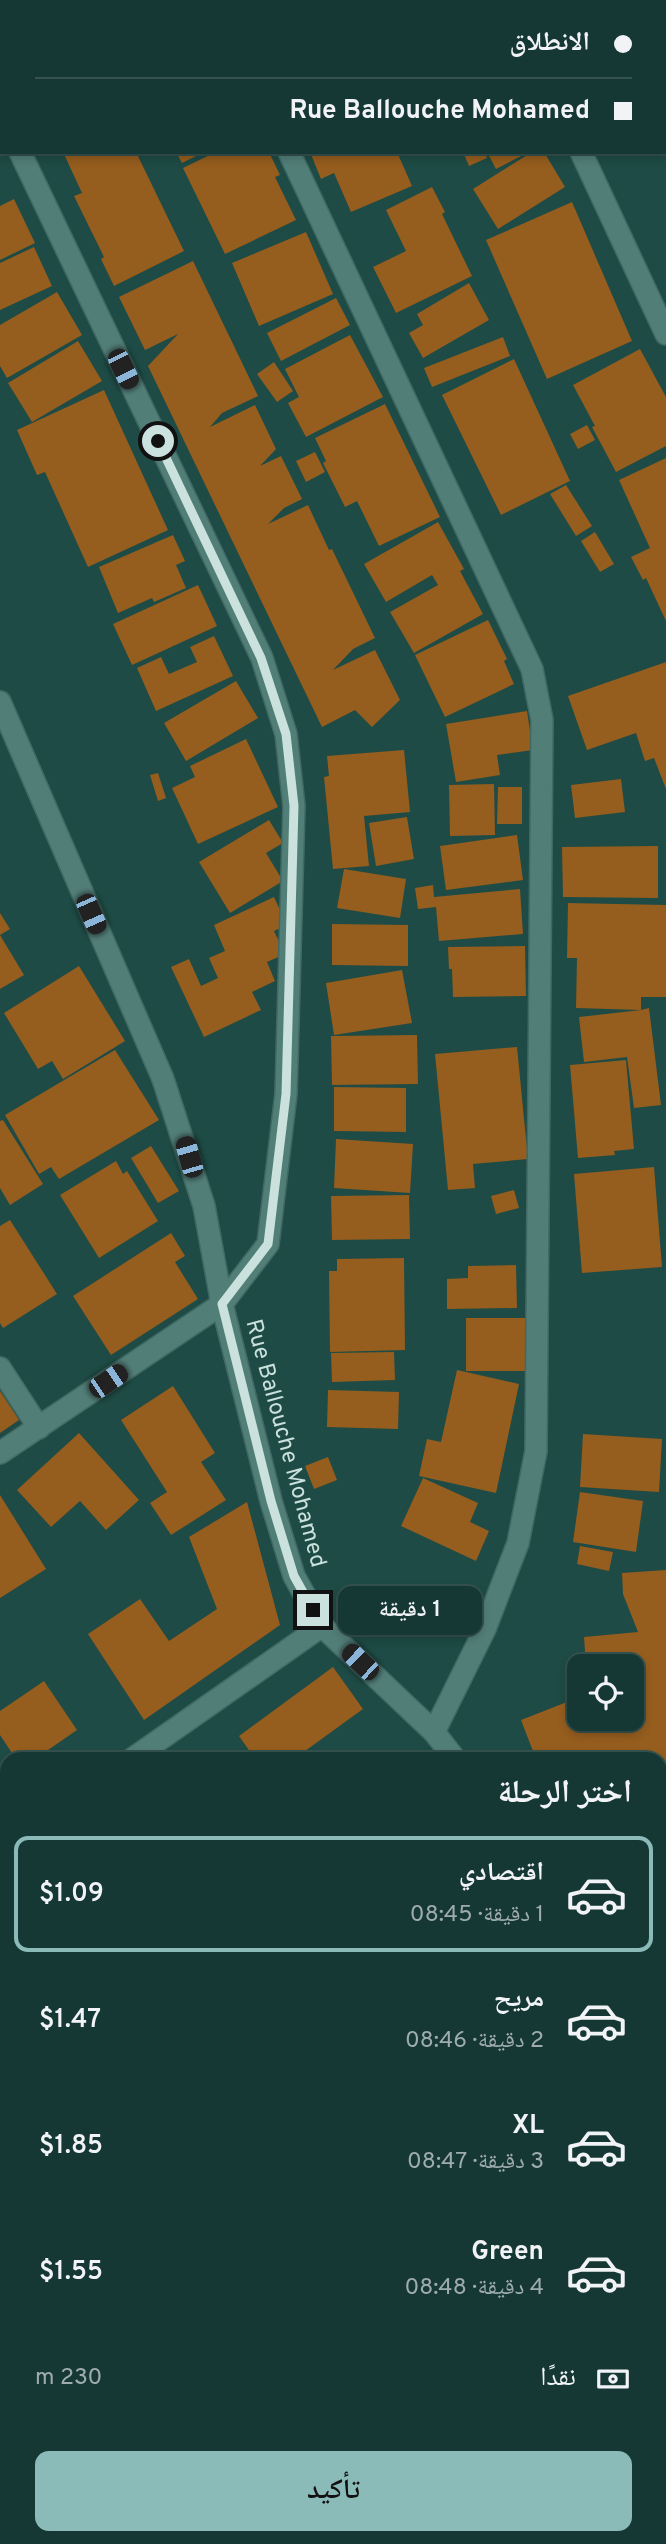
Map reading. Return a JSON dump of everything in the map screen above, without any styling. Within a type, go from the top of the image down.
[{"type":"street","points":[[0,1453],[222,1304],[268,1244],[286,1094],[294,806],[286,734],[261,658],[21,154]]},
{"type":"street","points":[[290,154],[532,669],[542,720],[536,1451],[518,1543],[485,1629],[434,1732]]},
{"type":"street","points":[[582,154],[666,334]]},
{"type":"street","name":"Rue Ballouche Mohamed","points":[[0,702],[163,1079],[182,1132],[204,1206],[222,1304],[271,1501],[294,1576],[322,1626],[434,1732],[450,1752]]},
{"type":"street","points":[[0,1368],[39,1428]]},
{"type":"street","points":[[142,1752],[322,1626]]},
{"type":"building","points":[[64,154],[137,154],[184,251],[114,286],[101,259],[104,257],[74,196],[82,193]]},
{"type":"building","points":[[177,154],[200,154],[182,163]]},
{"type":"building","points":[[212,154],[270,154],[280,175],[275,177],[296,220],[225,254],[183,168]]},
{"type":"building","points":[[311,154],[398,154],[412,186],[351,212],[334,173],[321,179]]},
{"type":"building","points":[[464,154],[486,154],[487,158],[469,166]]},
{"type":"building","points":[[488,154],[525,154],[496,169]]},
{"type":"building","points":[[529,154],[545,154],[565,187],[498,229],[473,189]]},
{"type":"building","points":[[432,187],[472,276],[396,313],[373,267],[406,251],[386,210]]},
{"type":"building","points":[[14,199],[35,243],[0,260],[0,206]]},
{"type":"building","points":[[572,202],[632,341],[547,379],[486,240]]},
{"type":"building","points":[[306,232],[333,294],[259,326],[232,263]]},
{"type":"building","points":[[34,247],[52,286],[0,310],[0,263]]},
{"type":"building","points":[[193,261],[258,396],[222,413],[210,427],[255,405],[276,449],[260,466],[281,456],[302,499],[284,508],[268,524],[308,505],[375,638],[353,649],[333,670],[375,650],[400,700],[372,727],[355,710],[322,727],[148,366],[178,334],[145,350],[119,297]]},
{"type":"building","points":[[469,283],[489,320],[423,358],[409,333],[423,325],[417,314]]},
{"type":"building","points":[[57,292],[82,335],[7,378],[0,366],[0,325]]},
{"type":"building","points":[[336,298],[350,325],[281,361],[267,333]]},
{"type":"building","points":[[350,335],[383,397],[306,437],[288,403],[299,397],[285,369]]},
{"type":"building","points":[[503,337],[510,356],[432,387],[424,368]]},
{"type":"building","points":[[78,341],[102,381],[32,422],[8,383]]},
{"type":"building","points":[[640,349],[666,397],[666,446],[616,472],[573,385]]},
{"type":"building","points":[[514,359],[570,481],[501,515],[442,395]]},
{"type":"building","points":[[274,362],[293,391],[277,402],[257,374]]},
{"type":"building","points":[[104,390],[168,530],[88,567],[45,472],[37,475],[17,430]]},
{"type":"building","points":[[385,404],[440,517],[379,546],[357,501],[345,507],[323,463],[326,461],[315,438]]},
{"type":"building","points":[[587,425],[595,440],[578,449],[570,434]]},
{"type":"building","points":[[315,452],[325,472],[306,482],[296,461]]},
{"type":"building","points":[[666,458],[666,621],[646,578],[643,580],[631,557],[650,548],[619,480]]},
{"type":"building","points":[[566,485],[592,526],[576,536],[550,494]]},
{"type":"building","points":[[438,522],[464,569],[460,571],[483,614],[414,653],[390,612],[438,585],[432,575],[386,602],[364,564]]},
{"type":"building","points":[[595,532],[614,564],[600,572],[581,541]]},
{"type":"building","points":[[173,535],[185,561],[176,565],[186,588],[154,602],[152,598],[118,613],[99,567]]},
{"type":"building","points":[[198,585],[217,626],[132,665],[113,624]]},
{"type":"building","points":[[488,620],[507,659],[504,661],[514,684],[445,717],[415,655]]},
{"type":"building","points":[[214,636],[233,676],[156,711],[137,668],[161,657],[169,674],[197,662],[190,647]]},
{"type":"building","points":[[666,662],[666,789],[654,758],[645,761],[636,733],[587,750],[568,696]]},
{"type":"building","points":[[236,681],[258,718],[186,761],[164,723]]},
{"type":"building","points":[[527,711],[533,750],[497,755],[500,775],[456,782],[446,724]]},
{"type":"building","points":[[246,739],[278,807],[198,844],[172,788],[195,777],[190,766]]},
{"type":"building","points":[[404,750],[410,812],[364,816],[369,866],[333,869],[324,777],[329,776],[327,756]]},
{"type":"building","points":[[158,773],[166,798],[158,801],[150,775]]},
{"type":"building","points":[[621,779],[625,812],[575,818],[571,785]]},
{"type":"building","points":[[494,784],[495,835],[450,836],[449,785]]},
{"type":"building","points":[[498,787],[522,787],[522,824],[497,824]]},
{"type":"building","points":[[407,817],[414,859],[376,866],[369,823]]},
{"type":"building","points":[[269,820],[283,843],[266,853],[283,881],[230,913],[199,862]]},
{"type":"building","points":[[517,835],[523,880],[446,890],[440,846]]},
{"type":"building","points":[[658,846],[658,898],[563,897],[562,847]]},
{"type":"building","points":[[344,869],[406,879],[400,918],[337,908]]},
{"type":"building","points":[[433,885],[434,897],[520,889],[523,934],[439,941],[436,907],[418,909],[415,888]]},
{"type":"building","points":[[274,897],[287,925],[274,931],[285,954],[267,962],[275,981],[252,992],[261,1010],[204,1037],[171,967],[189,959],[201,986],[218,978],[209,958],[225,951],[214,925]]},
{"type":"building","points":[[568,903],[666,905],[666,997],[641,997],[641,1010],[576,1008],[577,958],[567,958]]},
{"type":"building","points":[[0,913],[10,929],[0,935]]},
{"type":"building","points":[[332,924],[408,925],[408,966],[332,965]]},
{"type":"building","points":[[0,935],[24,975],[0,989]]},
{"type":"building","points":[[525,946],[526,996],[453,997],[448,947]]},
{"type":"building","points":[[79,966],[125,1041],[63,1079],[52,1061],[38,1069],[4,1013]]},
{"type":"building","points":[[402,970],[412,1023],[334,1035],[326,983]]},
{"type":"building","points":[[649,1008],[661,1105],[634,1108],[627,1057],[584,1062],[579,1017]]},
{"type":"building","points":[[417,1035],[418,1084],[332,1085],[331,1036]]},
{"type":"building","points":[[517,1047],[528,1159],[473,1164],[475,1188],[448,1190],[435,1054]]},
{"type":"building","points":[[115,1050],[159,1120],[59,1179],[51,1167],[39,1174],[5,1115]]},
{"type":"building","points":[[626,1060],[634,1149],[614,1151],[615,1155],[578,1158],[570,1065]]},
{"type":"building","points":[[334,1087],[406,1088],[406,1132],[334,1131]]},
{"type":"building","points":[[3,1120],[43,1184],[10,1205],[0,1188],[0,1121]]},
{"type":"building","points":[[336,1139],[413,1144],[410,1193],[334,1188]]},
{"type":"building","points":[[151,1146],[179,1191],[158,1203],[131,1158]]},
{"type":"building","points":[[116,1161],[123,1174],[127,1171],[158,1221],[99,1258],[60,1195]]},
{"type":"building","points":[[654,1167],[662,1267],[582,1273],[574,1174]]},
{"type":"building","points":[[514,1190],[519,1208],[496,1214],[491,1196]]},
{"type":"building","points":[[409,1195],[410,1239],[332,1240],[331,1196]]},
{"type":"building","points":[[10,1220],[57,1294],[3,1328],[0,1323],[0,1226]]},
{"type":"building","points":[[171,1233],[185,1256],[175,1262],[198,1299],[111,1355],[73,1296]]},
{"type":"building","points":[[404,1258],[405,1350],[330,1352],[329,1271],[337,1271],[337,1259]]},
{"type":"building","points":[[516,1265],[517,1308],[447,1309],[447,1279],[468,1278],[468,1266]]},
{"type":"building","points":[[466,1318],[528,1318],[528,1371],[466,1371]]},
{"type":"building","points":[[394,1352],[395,1380],[332,1382],[331,1353]]},
{"type":"building","points":[[457,1370],[519,1384],[496,1493],[419,1476],[427,1439],[441,1442]]},
{"type":"building","points":[[173,1386],[215,1453],[201,1462],[226,1500],[171,1535],[150,1503],[167,1492],[121,1420]]},
{"type":"building","points":[[328,1390],[399,1392],[398,1429],[327,1427]]},
{"type":"building","points":[[0,1391],[19,1420],[0,1433]]},
{"type":"building","points":[[79,1433],[139,1500],[106,1530],[80,1501],[51,1527],[17,1490]]},
{"type":"building","points":[[583,1434],[662,1439],[659,1492],[580,1487]]},
{"type":"building","points":[[328,1457],[337,1480],[314,1489],[305,1466]]},
{"type":"building","points":[[423,1478],[478,1503],[470,1522],[489,1531],[476,1561],[401,1526]]},
{"type":"building","points":[[580,1492],[643,1501],[636,1552],[573,1542]]},
{"type":"building","points":[[0,1495],[46,1569],[0,1598]]},
{"type":"building","points":[[247,1502],[280,1625],[144,1720],[88,1634],[140,1599],[169,1641],[217,1609],[189,1537]]},
{"type":"building","points":[[580,1546],[613,1552],[609,1571],[577,1564]]},
{"type":"building","points":[[666,1570],[666,1752],[533,1752],[521,1720],[567,1702],[567,1731],[644,1731],[644,1654],[585,1654],[584,1637],[638,1632],[623,1594],[622,1573]]},
{"type":"building","points":[[333,1667],[363,1709],[304,1752],[250,1752],[239,1736]]},
{"type":"building","points":[[44,1681],[77,1730],[45,1752],[11,1752],[0,1735],[0,1711]]},
{"type":"route","points":[[158,441],[261,658],[286,734],[294,806],[286,1094],[268,1244],[222,1304],[271,1501],[294,1576],[313,1610]]}]
